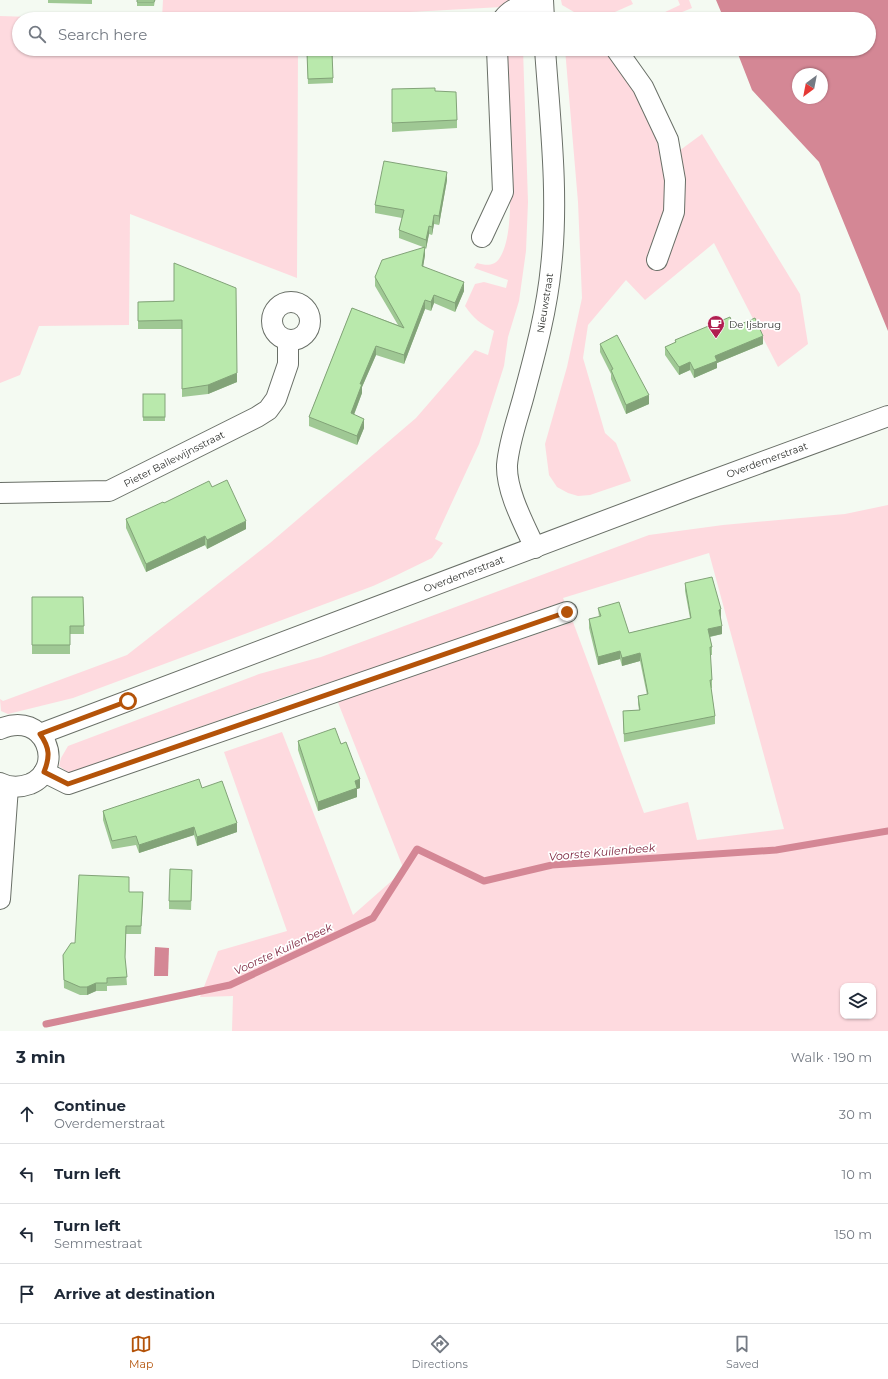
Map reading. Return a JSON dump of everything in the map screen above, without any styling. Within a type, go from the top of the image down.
[{"type":"street","points":[[510,12],[517,7],[543,0],[544,12]]},
{"type":"street","points":[[482,238],[503,192],[496,56]]},
{"type":"street","name":"Nieuwstraat","points":[[534,548],[510,487],[507,465],[512,439],[538,342],[546,304],[555,226],[554,171],[546,56]]},
{"type":"street","points":[[621,56],[643,87],[668,140],[675,180],[674,212],[657,260]]},
{"type":"street","name":"Pieter Ballewijnsstraat","points":[[0,493],[109,491],[257,417],[268,410],[276,399],[288,364],[288,340]]},
{"type":"street","name":"Overdemerstraat","points":[[40,734],[696,486],[888,416]]},
{"type":"street","points":[[44,772],[68,784],[567,612]]},
{"type":"street","points":[[0,729],[9,725],[20,724],[31,727],[40,734],[46,743],[48,753],[48,763],[44,772],[35,782],[22,787],[4,785],[0,899]]},
{"type":"shaded area","points":[[163,0],[510,0],[502,7],[410,12],[162,12]]},
{"type":"shaded area","points":[[561,0],[631,0],[633,4],[615,12],[574,12],[562,5]]},
{"type":"shaded area","points":[[678,0],[689,0],[692,8],[682,12],[665,12],[680,5]]},
{"type":"shaded area","points":[[716,0],[888,0],[888,331],[819,162],[752,90],[739,56],[876,56],[876,12],[721,12]]},
{"type":"shaded area","points":[[0,16],[12,16],[12,56],[298,56],[297,278],[130,214],[129,325],[39,326],[20,375],[0,383]]},
{"type":"shaded area","points":[[504,56],[523,56],[528,202],[526,251],[519,301],[508,337],[504,366],[479,444],[435,539],[443,543],[432,558],[373,586],[73,698],[8,714],[1,711],[0,699],[3,701],[127,655],[270,543],[416,418],[475,350],[488,355],[494,331],[485,326],[471,314],[465,306],[475,284],[484,282],[506,288],[508,280],[474,268],[477,263],[489,265],[497,262],[504,248],[508,234],[510,218],[510,183]]},
{"type":"shaded area","points":[[566,56],[611,56],[616,60],[653,125],[664,162],[702,134],[800,294],[808,344],[778,367],[714,243],[645,300],[626,280],[588,325],[583,358],[605,433],[616,443],[631,481],[590,495],[578,496],[557,487],[549,475],[545,444],[567,367],[582,298],[578,202]]},
{"type":"shaded area","points":[[888,505],[888,1031],[232,1031],[233,996],[200,997],[218,951],[287,931],[224,752],[282,732],[353,915],[404,870],[337,700],[573,622],[644,813],[688,802],[697,840],[784,829],[709,553],[563,598],[566,605],[282,698],[69,773],[59,766],[61,758],[68,746],[259,674],[321,657],[649,535],[723,525],[845,514]]},
{"type":"shaded area","points":[[155,947],[169,948],[168,976],[154,976]]},
{"type":"building","points":[[137,0],[155,0],[154,2],[137,2]]},
{"type":"building","points":[[307,56],[332,56],[333,78],[308,79]]},
{"type":"building","points":[[435,88],[435,91],[456,92],[457,120],[392,123],[392,89]]},
{"type":"building","points":[[384,161],[447,172],[439,216],[434,215],[432,227],[429,226],[426,240],[399,230],[404,210],[375,205]]},
{"type":"building","points":[[425,247],[422,266],[464,282],[455,303],[434,295],[431,302],[425,300],[404,355],[376,346],[360,384],[362,384],[351,413],[364,419],[357,436],[309,417],[352,308],[404,328],[375,277],[382,260]]},
{"type":"building","points":[[174,263],[236,288],[237,373],[208,385],[182,389],[182,320],[138,321],[138,302],[174,301]]},
{"type":"building","points":[[730,317],[734,327],[755,318],[763,336],[715,356],[717,361],[694,370],[690,362],[679,367],[665,347],[676,342],[675,340]]},
{"type":"building","points":[[617,335],[649,395],[626,405],[611,370],[613,369],[600,344]]},
{"type":"building","points":[[143,394],[165,394],[165,417],[143,417]]},
{"type":"building","points":[[227,480],[246,521],[207,540],[205,536],[146,564],[126,519],[163,502],[164,503],[209,481],[212,487]]},
{"type":"building","points":[[712,577],[721,609],[719,610],[722,626],[708,629],[712,647],[710,647],[712,680],[710,680],[715,716],[624,734],[623,711],[640,710],[638,696],[648,694],[640,653],[622,658],[620,651],[598,657],[589,619],[601,616],[598,608],[619,602],[629,633],[691,618],[685,583]]},
{"type":"building","points":[[32,597],[83,597],[84,626],[70,626],[70,645],[32,645]]},
{"type":"building","points":[[335,728],[341,744],[346,742],[360,779],[355,781],[357,788],[318,802],[298,741]]},
{"type":"building","points":[[199,779],[202,788],[222,781],[237,823],[197,837],[194,827],[139,845],[136,836],[112,841],[103,811]]},
{"type":"building","points":[[170,869],[192,870],[191,901],[169,901]]},
{"type":"building","points":[[79,875],[129,877],[129,892],[143,892],[141,926],[126,926],[125,957],[127,977],[107,978],[107,983],[96,983],[87,987],[80,987],[64,980],[63,955],[71,943],[75,943]]},
{"type":"waterway","name":"Voorste Kuilenbeek","points":[[46,1024],[230,985],[373,918],[417,849],[484,881],[552,865],[776,850],[888,831]]},
{"type":"place","name":"De Ijsbrug","points":[[716,339]]},
{"type":"route","points":[[128,701],[40,734],[46,743],[48,753],[48,763],[44,772],[68,784],[567,612]]}]
